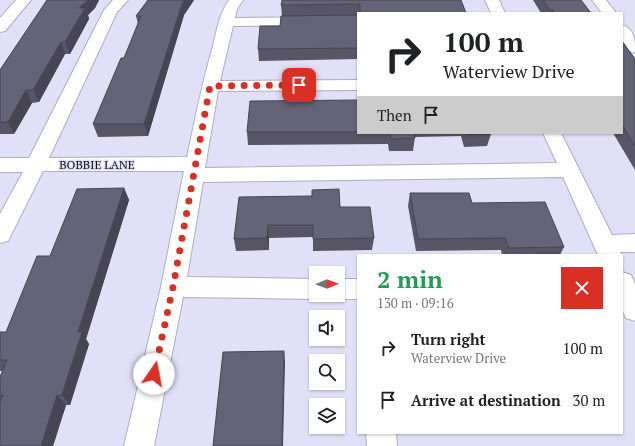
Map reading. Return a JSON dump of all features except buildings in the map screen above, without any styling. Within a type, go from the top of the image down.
[{"type":"street","points":[[0,28],[24,0]]},
{"type":"street","points":[[0,236],[111,10],[121,0]]},
{"type":"street","points":[[139,446],[173,287],[210,86],[226,22],[230,9],[236,0]]},
{"type":"street","points":[[492,0],[498,12]]},
{"type":"street","points":[[599,0],[608,12]]},
{"type":"street","points":[[226,22],[357,21]]},
{"type":"street","points":[[623,31],[635,48]]},
{"type":"street","points":[[210,86],[357,85]]},
{"type":"street","points":[[552,134],[607,249],[635,243]]},
{"type":"street","name":"BOBBIE LANE","points":[[0,166],[36,165],[194,170],[570,170]]},
{"type":"street","points":[[623,284],[635,310]]},
{"type":"street","points":[[173,287],[309,289]]},
{"type":"street","points":[[345,289],[357,289]]},
{"type":"street","points":[[623,320],[635,323]]},
{"type":"street","points":[[380,434],[382,446]]},
{"type":"route","points":[[154,374],[173,287],[194,164],[210,86],[299,85]]}]
